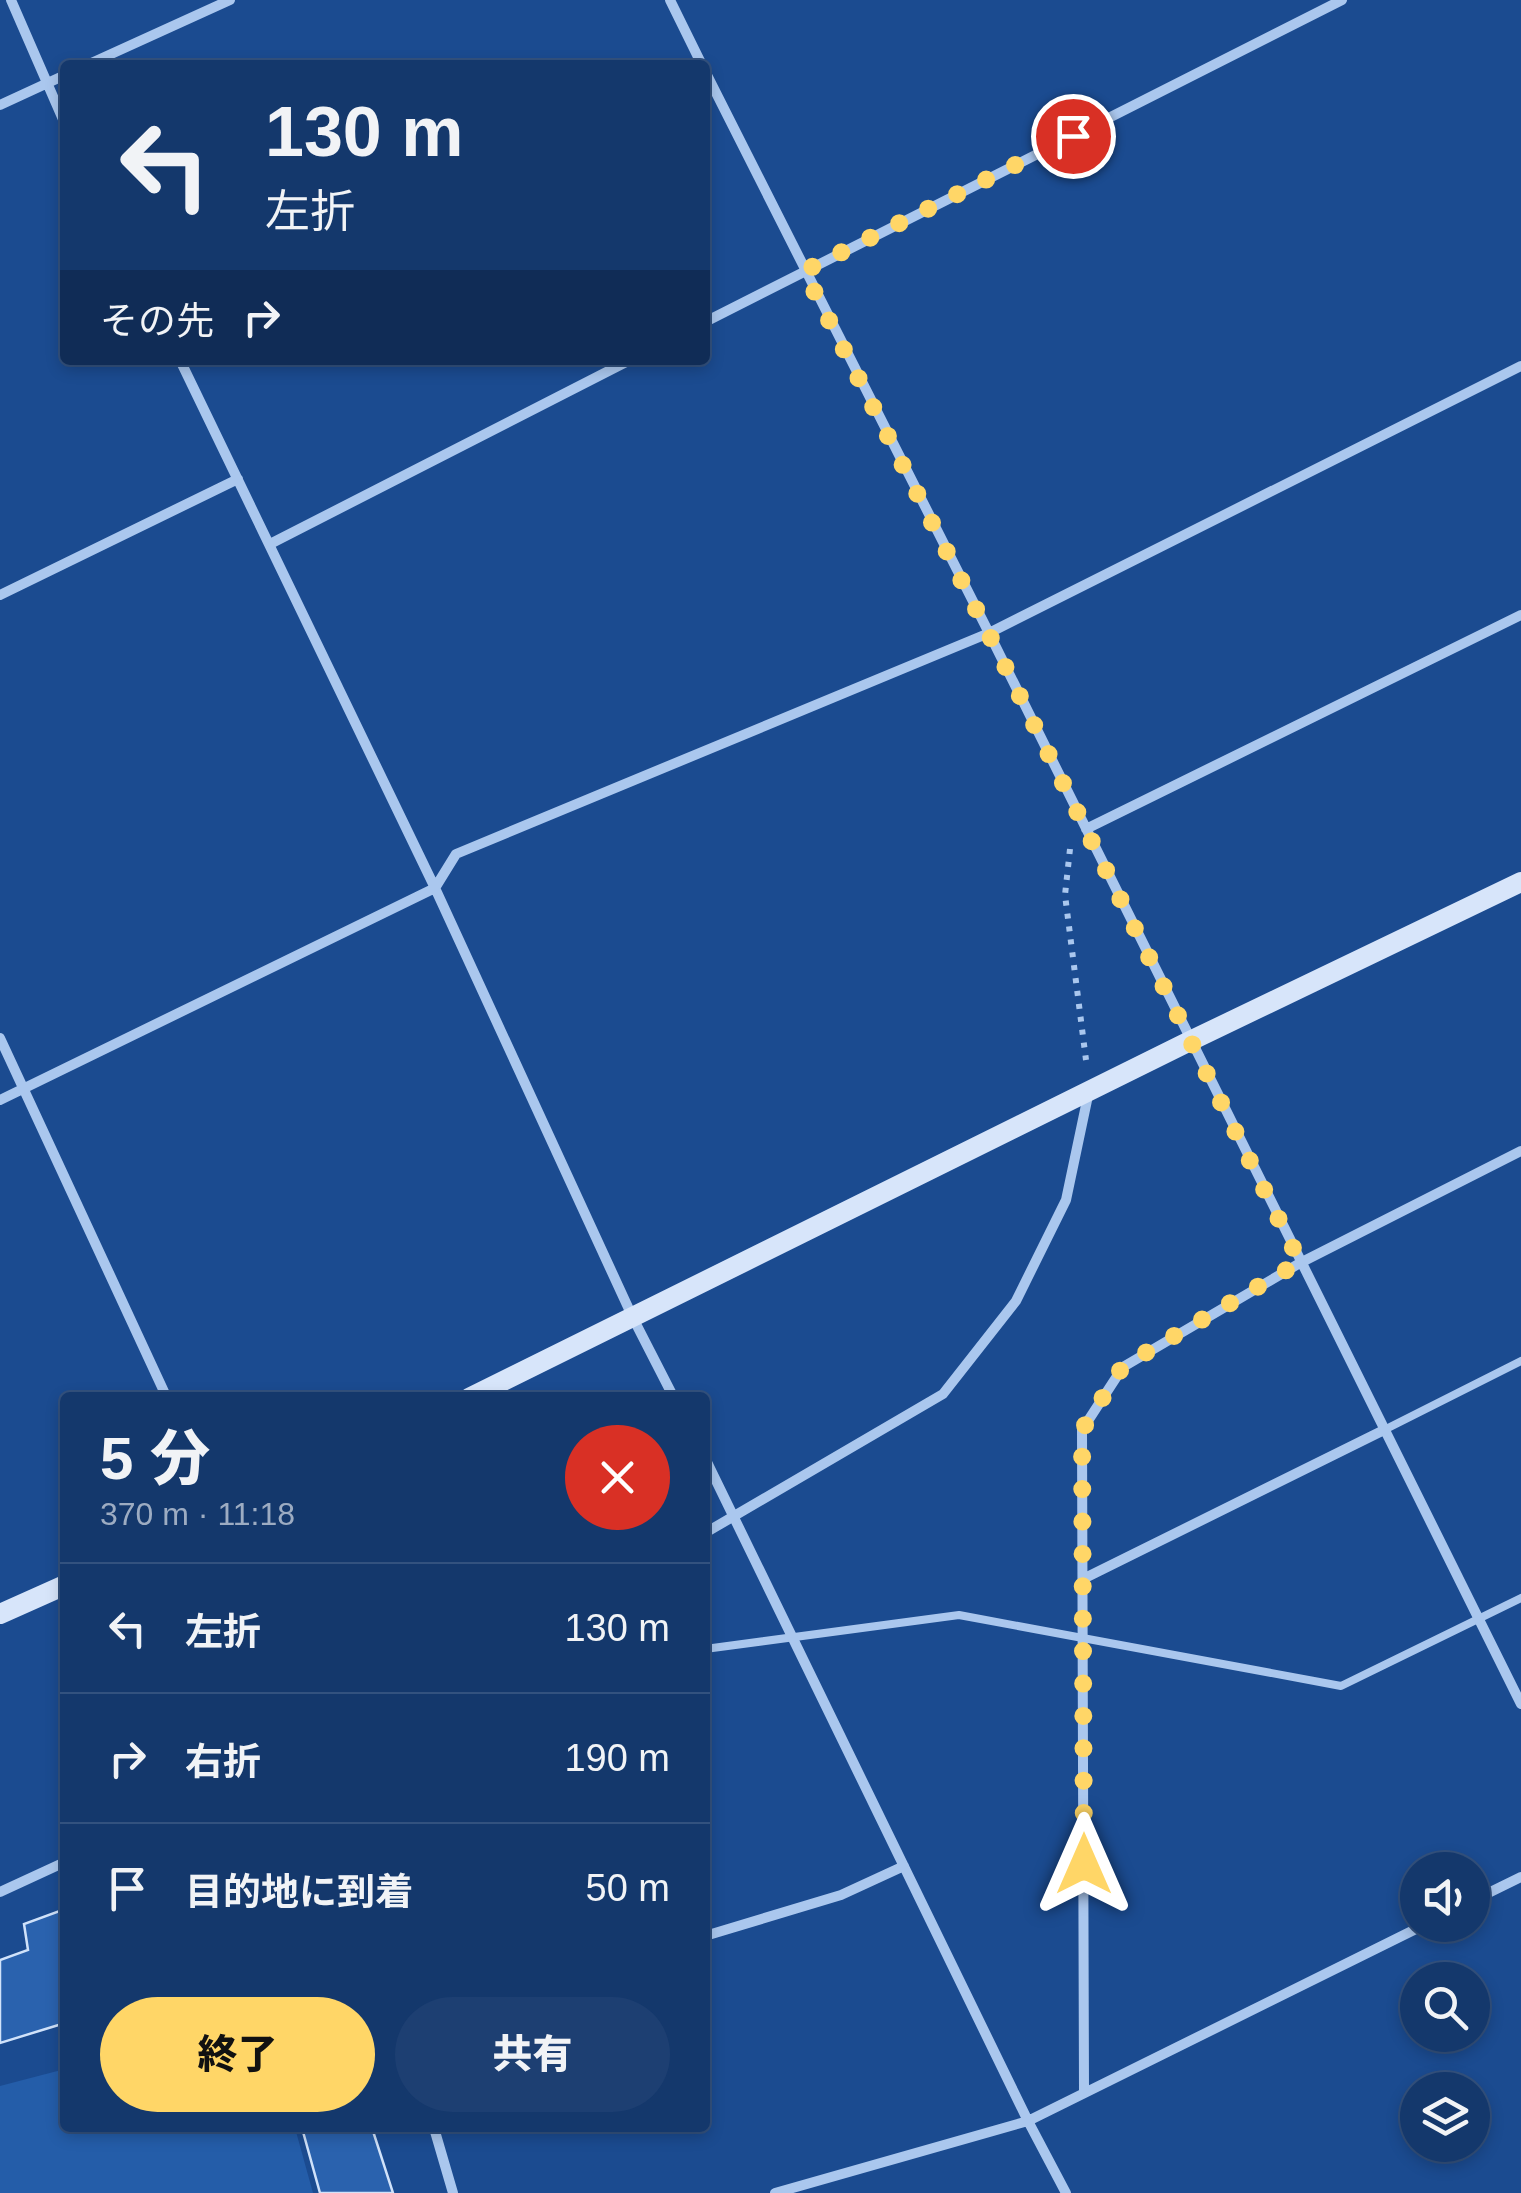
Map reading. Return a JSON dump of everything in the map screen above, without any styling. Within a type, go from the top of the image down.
[{"type":"street","points":[[11,0],[60,114]]},
{"type":"street","points":[[98,60],[230,0]]},
{"type":"street","points":[[670,0],[700,60]]},
{"type":"street","points":[[710,319],[1342,0]]},
{"type":"street","points":[[0,105],[60,77]]},
{"type":"street","points":[[710,80],[1521,1704]]},
{"type":"street","points":[[182,365],[435,888],[632,1318],[671,1392]]},
{"type":"street","points":[[270,544],[620,365]]},
{"type":"street","points":[[0,1100],[435,888],[456,854],[989,633],[1521,366]]},
{"type":"street","points":[[0,595],[238,479]]},
{"type":"street","points":[[1086,829],[1521,614]]},
{"type":"street","points":[[480,1392],[1521,882]]},
{"type":"street","points":[[0,1038],[164,1392]]},
{"type":"street","points":[[710,1530],[943,1394],[1016,1301],[1066,1200],[1089,1091]]},
{"type":"street","points":[[1084,2093],[1082,1430],[1123,1366],[1300,1262],[1521,1151]]},
{"type":"street","points":[[1082,1578],[1384,1430]]},
{"type":"street","points":[[710,1468],[1066,2193]]},
{"type":"street","points":[[0,1614],[60,1588]]},
{"type":"street","points":[[0,1892],[60,1864]]},
{"type":"street","points":[[710,1935],[842,1895],[904,1866]]},
{"type":"street","points":[[1490,1892],[1521,1877]]},
{"type":"street","points":[[775,2193],[1028,2120],[1400,1937]]},
{"type":"street","points":[[435,2132],[453,2193]]},
{"type":"lane","points":[[1384,1430],[1521,1361]]},
{"type":"lane","points":[[710,1647],[960,1615],[1341,1686],[1521,1598]]},
{"type":"path","points":[[1086,829],[1070,848],[1065,895],[1080,992],[1089,1091]]},
{"type":"shaded area","points":[[60,2070],[60,2132],[296,2132],[313,2193],[0,2193],[0,2086]]},
{"type":"building","points":[[60,1911],[60,2025],[0,2043],[0,1960],[28,1950],[24,1924]]},
{"type":"building","points":[[303,2132],[373,2132],[393,2193],[320,2193]]},
{"type":"route","points":[[1073,136],[804,271],[1300,1262],[1123,1366],[1082,1430],[1084,1864]]}]
